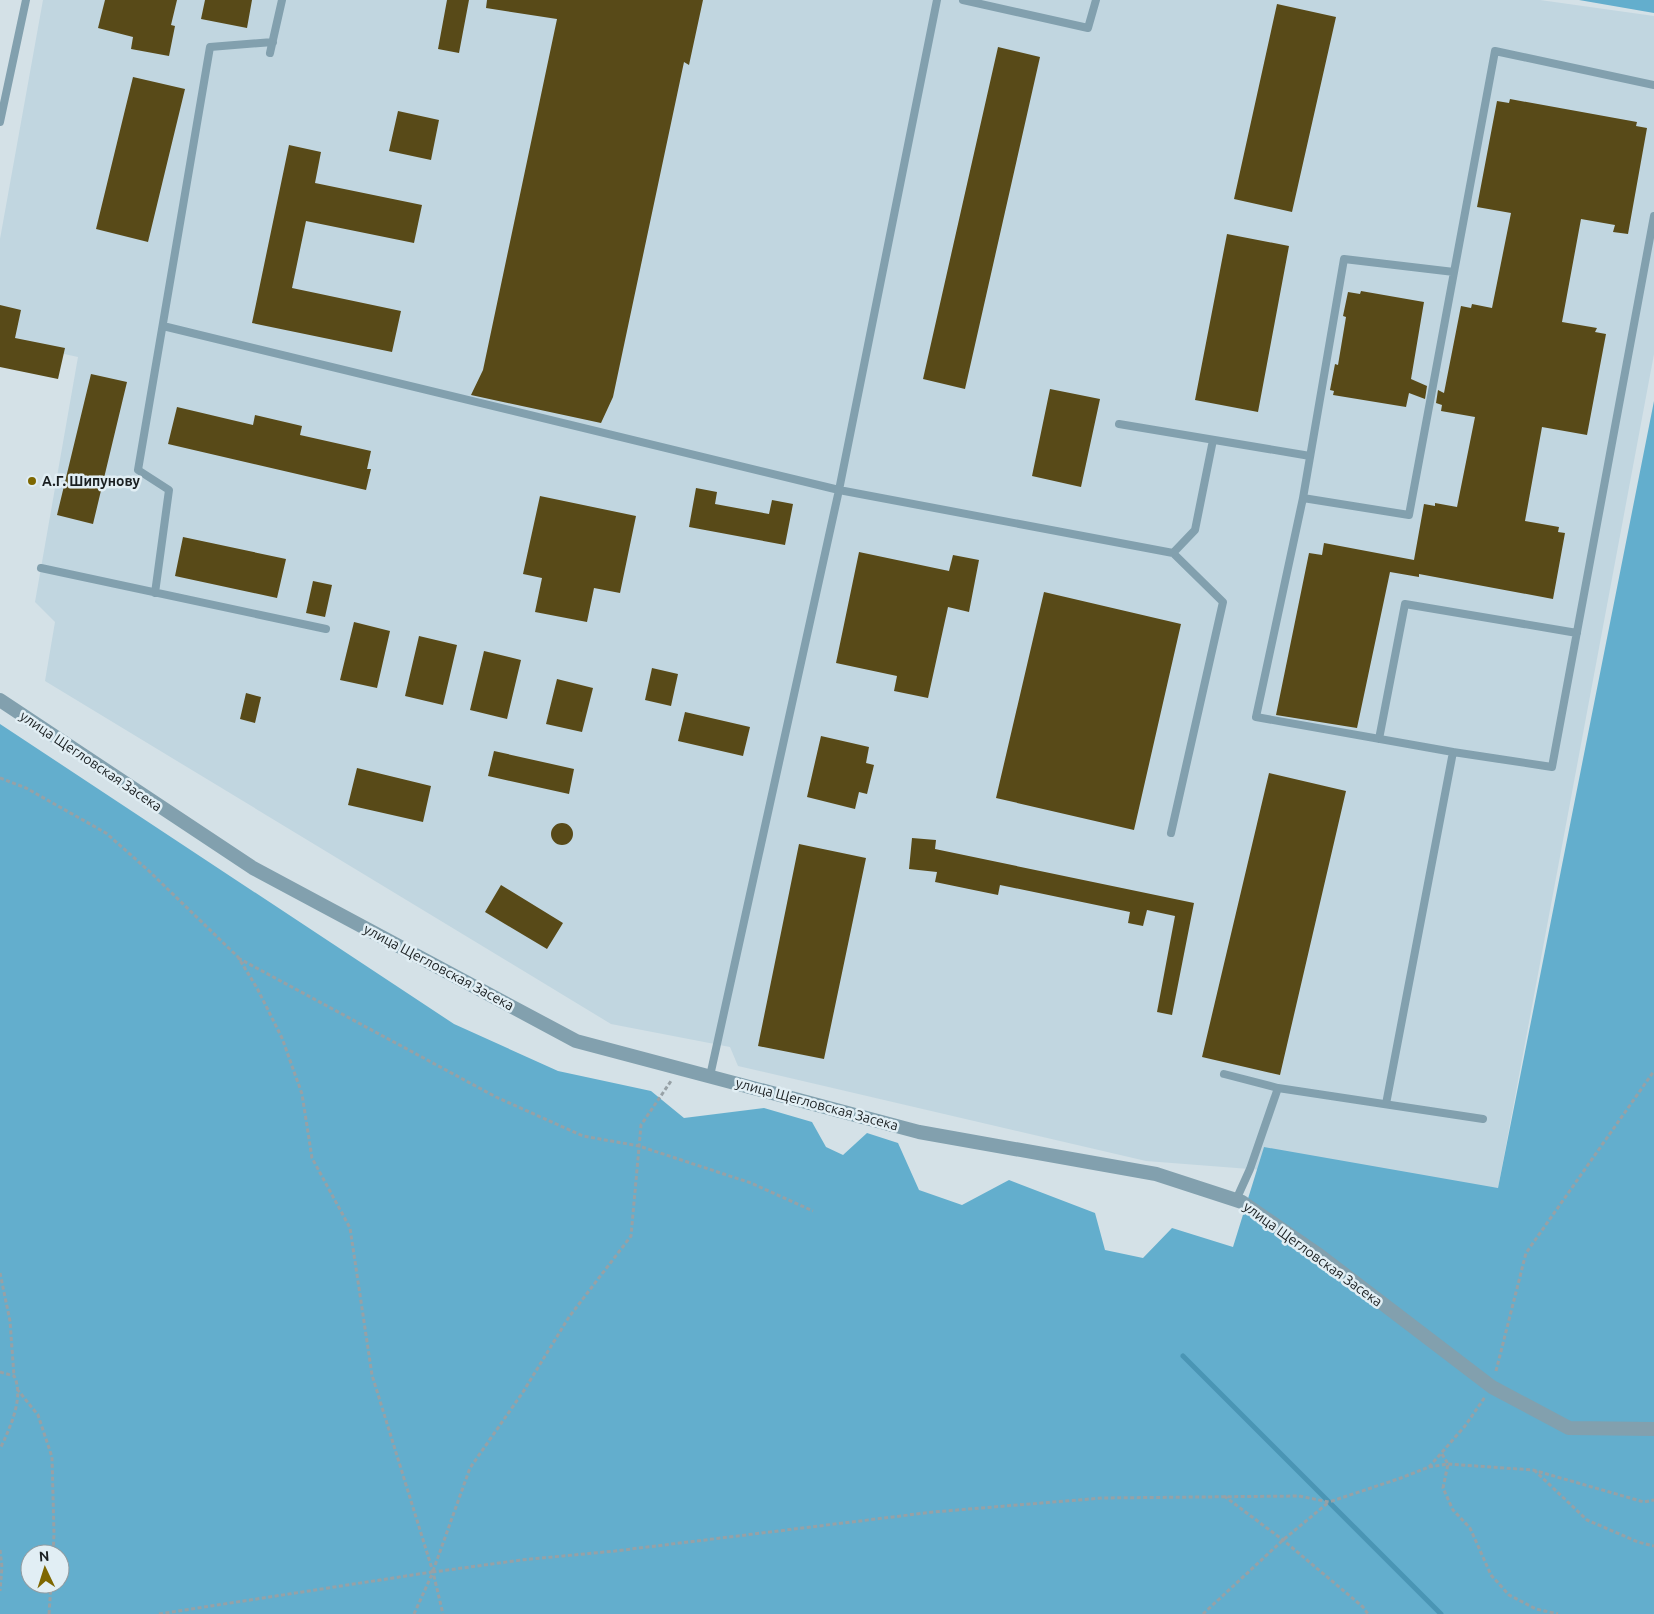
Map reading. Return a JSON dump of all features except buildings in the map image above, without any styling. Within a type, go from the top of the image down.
[{"type":"street","name":"улица Щегловская Засека","points":[[0,700],[253,868],[576,1041],[919,1132],[1156,1174],[1242,1202],[1319,1255],[1492,1387],[1569,1428],[1654,1429]]},
{"type":"lane","points":[[0,122],[26,0]]},
{"type":"lane","points":[[270,53],[282,0]]},
{"type":"lane","points":[[710,1076],[839,490],[937,0]]},
{"type":"lane","points":[[963,0],[1088,28],[1096,0]]},
{"type":"lane","points":[[155,593],[169,490],[138,470],[210,47],[273,42]]},
{"type":"lane","points":[[1303,498],[1409,515],[1495,51],[1654,85]]},
{"type":"lane","points":[[1454,272],[1344,259],[1303,498],[1256,717],[1453,752],[1552,767],[1654,216]]},
{"type":"lane","points":[[163,326],[839,490],[1173,553],[1223,602],[1171,833]]},
{"type":"lane","points":[[1119,424],[1310,456]]},
{"type":"lane","points":[[1173,553],[1195,530],[1212,440]]},
{"type":"lane","points":[[41,568],[326,629]]},
{"type":"lane","points":[[1380,739],[1405,604],[1577,633]]},
{"type":"lane","points":[[1386,1104],[1453,752]]},
{"type":"lane","points":[[1224,1074],[1278,1088],[1483,1119]]},
{"type":"lane","points":[[1236,1200],[1250,1169],[1278,1088]]},
{"type":"path","points":[[0,778],[26,788],[106,833],[150,871],[238,958],[257,988],[282,1038],[302,1094],[312,1158],[350,1228],[372,1375],[433,1572],[443,1614]]},
{"type":"path","points":[[238,958],[496,1097],[583,1136],[639,1146],[751,1182],[813,1211]]},
{"type":"path","points":[[414,1614],[433,1572],[470,1468],[523,1392],[569,1317],[631,1236],[641,1125],[680,1068]]},
{"type":"path","points":[[1428,1467],[1442,1454],[1465,1426],[1492,1387],[1526,1253],[1654,1072]]},
{"type":"path","points":[[0,1273],[10,1321],[14,1376],[17,1389],[13,1421],[0,1449]]},
{"type":"path","points":[[0,1372],[14,1376]]},
{"type":"path","points":[[17,1389],[38,1414],[52,1457],[54,1544]]},
{"type":"path","points":[[1442,1454],[1448,1464],[1443,1488],[1453,1510],[1470,1528],[1491,1575],[1509,1595],[1536,1609],[1558,1614]]},
{"type":"path","points":[[1203,1614],[1283,1540],[1329,1502],[1428,1467],[1448,1464],[1533,1470],[1644,1502],[1654,1500]]},
{"type":"path","points":[[1533,1470],[1587,1520],[1638,1542],[1654,1546]]},
{"type":"path","points":[[1224,1496],[1283,1540],[1363,1607],[1368,1614]]},
{"type":"path","points":[[159,1614],[522,1560],[615,1552],[933,1512],[1102,1498],[1298,1496],[1329,1502]]},
{"type":"path","points":[[0,1550],[2,1567],[0,1591]]},
{"type":"path","points":[[48,1614],[50,1594]]},
{"type":"shaded area","points":[[43,0],[1540,0],[1654,16],[1654,354],[1498,1188],[1146,1161],[738,1066],[730,1047],[611,1024],[45,681],[55,622],[35,602],[78,357],[0,340],[0,239]]},
{"type":"shaded area","points":[[1579,0],[1654,0],[1654,13]]},
{"type":"shaded area","points":[[1654,401],[1654,1614],[0,1614],[0,724],[454,1024],[558,1071],[651,1091],[684,1118],[764,1108],[812,1122],[826,1147],[843,1155],[867,1133],[898,1143],[919,1190],[962,1205],[1009,1180],[1095,1213],[1105,1250],[1143,1258],[1172,1228],[1233,1247],[1264,1147],[1498,1188]]},
{"type":"waterway","points":[[1183,1356],[1441,1614]]},
{"type":"place","name":"А.Г. Шипунову","points":[[32,481]]}]
